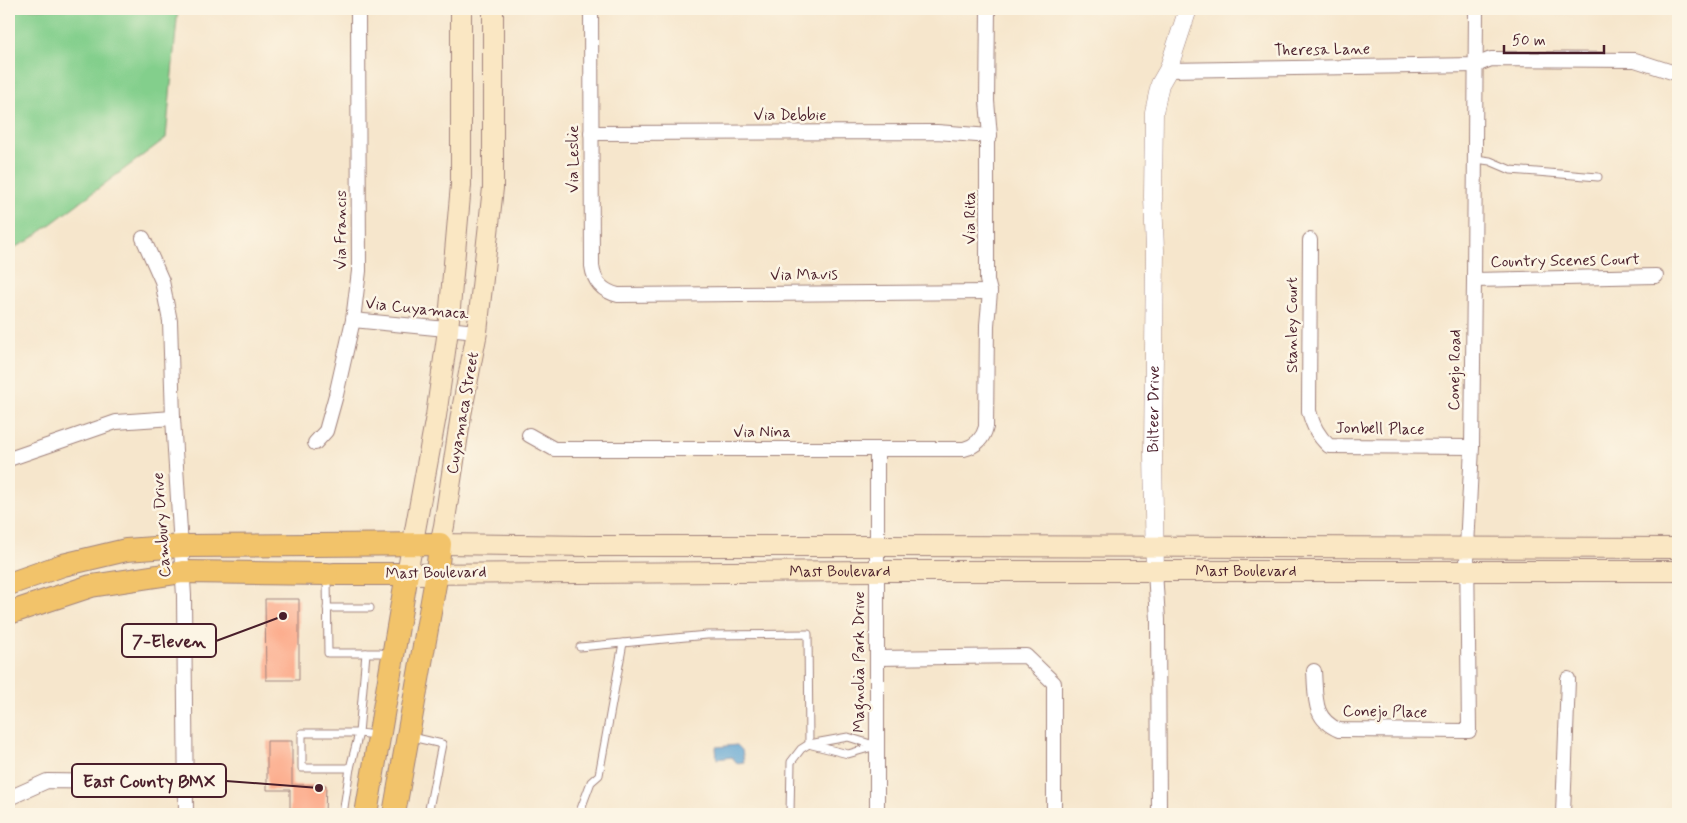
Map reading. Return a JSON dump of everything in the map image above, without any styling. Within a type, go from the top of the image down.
[{"type":"main road","name":"Cuyamaca Street","points":[[366,814],[369,734],[393,655],[436,416],[448,330],[461,186],[461,9]]},
{"type":"main road","name":"Cuyamaca Street","points":[[394,814],[437,572],[460,415],[477,332],[494,188],[493,9]]},
{"type":"main road","name":"Mast Boulevard","points":[[9,584],[63,565],[126,550],[182,546],[440,544],[588,546],[1678,548]]},
{"type":"main road","name":"Mast Boulevard","points":[[9,613],[91,586],[183,572],[330,574],[876,571],[1678,572]]},
{"type":"street","name":"Via Francis","points":[[315,443],[326,431],[353,320],[359,271],[358,9]]},
{"type":"street","name":"Via Leslie","points":[[591,9],[592,272],[597,283],[602,288],[618,294]]},
{"type":"street","name":"Via Rita","points":[[986,427],[987,325],[990,292],[987,280],[987,140],[990,136],[987,101],[988,9]]},
{"type":"street","name":"Bilteer Drive","points":[[1159,814],[1158,620],[1154,546],[1153,453],[1154,112],[1160,84],[1168,70],[1188,9]]},
{"type":"street","name":"Conejo Road","points":[[1469,731],[1468,547],[1472,447],[1476,9]]},
{"type":"street","name":"Theresa Lane","points":[[1168,70],[1476,65],[1491,59],[1635,60],[1678,74]]},
{"type":"street","name":"Via Debbie","points":[[591,134],[938,132],[990,136]]},
{"type":"street","name":"Cambury Drive","points":[[144,238],[162,281],[170,321],[173,418],[183,572],[186,814]]},
{"type":"street","name":"Stanley Court","points":[[1309,411],[1310,240]]},
{"type":"street","name":"Country Scenes Court","points":[[1474,280],[1656,276]]},
{"type":"street","name":"Via Mavis","points":[[618,294],[990,292]]},
{"type":"street","name":"Via Cuyamaca","points":[[353,320],[477,332]]},
{"type":"street","name":"Jonbell Place","points":[[1309,411],[1312,423],[1320,438],[1329,446],[1472,447]]},
{"type":"street","points":[[9,459],[116,422],[173,418]]},
{"type":"street","name":"Via Nina","points":[[529,435],[554,449],[964,449],[976,445],[980,441],[986,427]]},
{"type":"street","name":"Magnolia Park Drive","points":[[877,450],[877,814]]},
{"type":"street","points":[[877,658],[1026,656],[1054,683],[1054,814]]},
{"type":"street","name":"Conejo Place","points":[[1314,671],[1318,710],[1326,723],[1340,730],[1469,731]]},
{"type":"street","points":[[1563,814],[1568,679]]},
{"type":"street","points":[[9,798],[47,781],[186,783]]},
{"type":"lane","points":[[1476,159],[1490,161],[1511,170],[1598,177]]},
{"type":"lane","points":[[330,574],[327,608],[328,654],[366,653],[393,655]]},
{"type":"lane","points":[[327,608],[370,608]]},
{"type":"lane","points":[[580,647],[707,635],[808,634],[809,744]]},
{"type":"lane","points":[[579,814],[591,782],[598,775],[623,644]]},
{"type":"lane","points":[[343,814],[350,768],[369,734],[366,653]]},
{"type":"lane","points":[[350,768],[302,768],[302,733],[369,734]]},
{"type":"lane","points":[[408,736],[442,744],[428,814]]},
{"type":"lane","points":[[790,814],[791,762],[801,749],[809,744],[848,737],[877,746]]},
{"type":"lane","points":[[809,744],[848,754],[877,746]]},
{"type":"green space","points":[[9,9],[178,9],[166,138],[28,241],[9,250]]},
{"type":"water","points":[[737,745],[742,750],[744,762],[737,763],[732,757],[717,759],[716,747]]},
{"type":"building","points":[[265,599],[299,599],[299,680],[266,680]]},
{"type":"building","points":[[267,741],[292,741],[292,785],[326,785],[325,814],[290,814],[290,790],[267,790]]},
{"type":"place","name":"7-Eleven","points":[[283,616]]},
{"type":"place","name":"East County BMX","points":[[319,788]]}]
